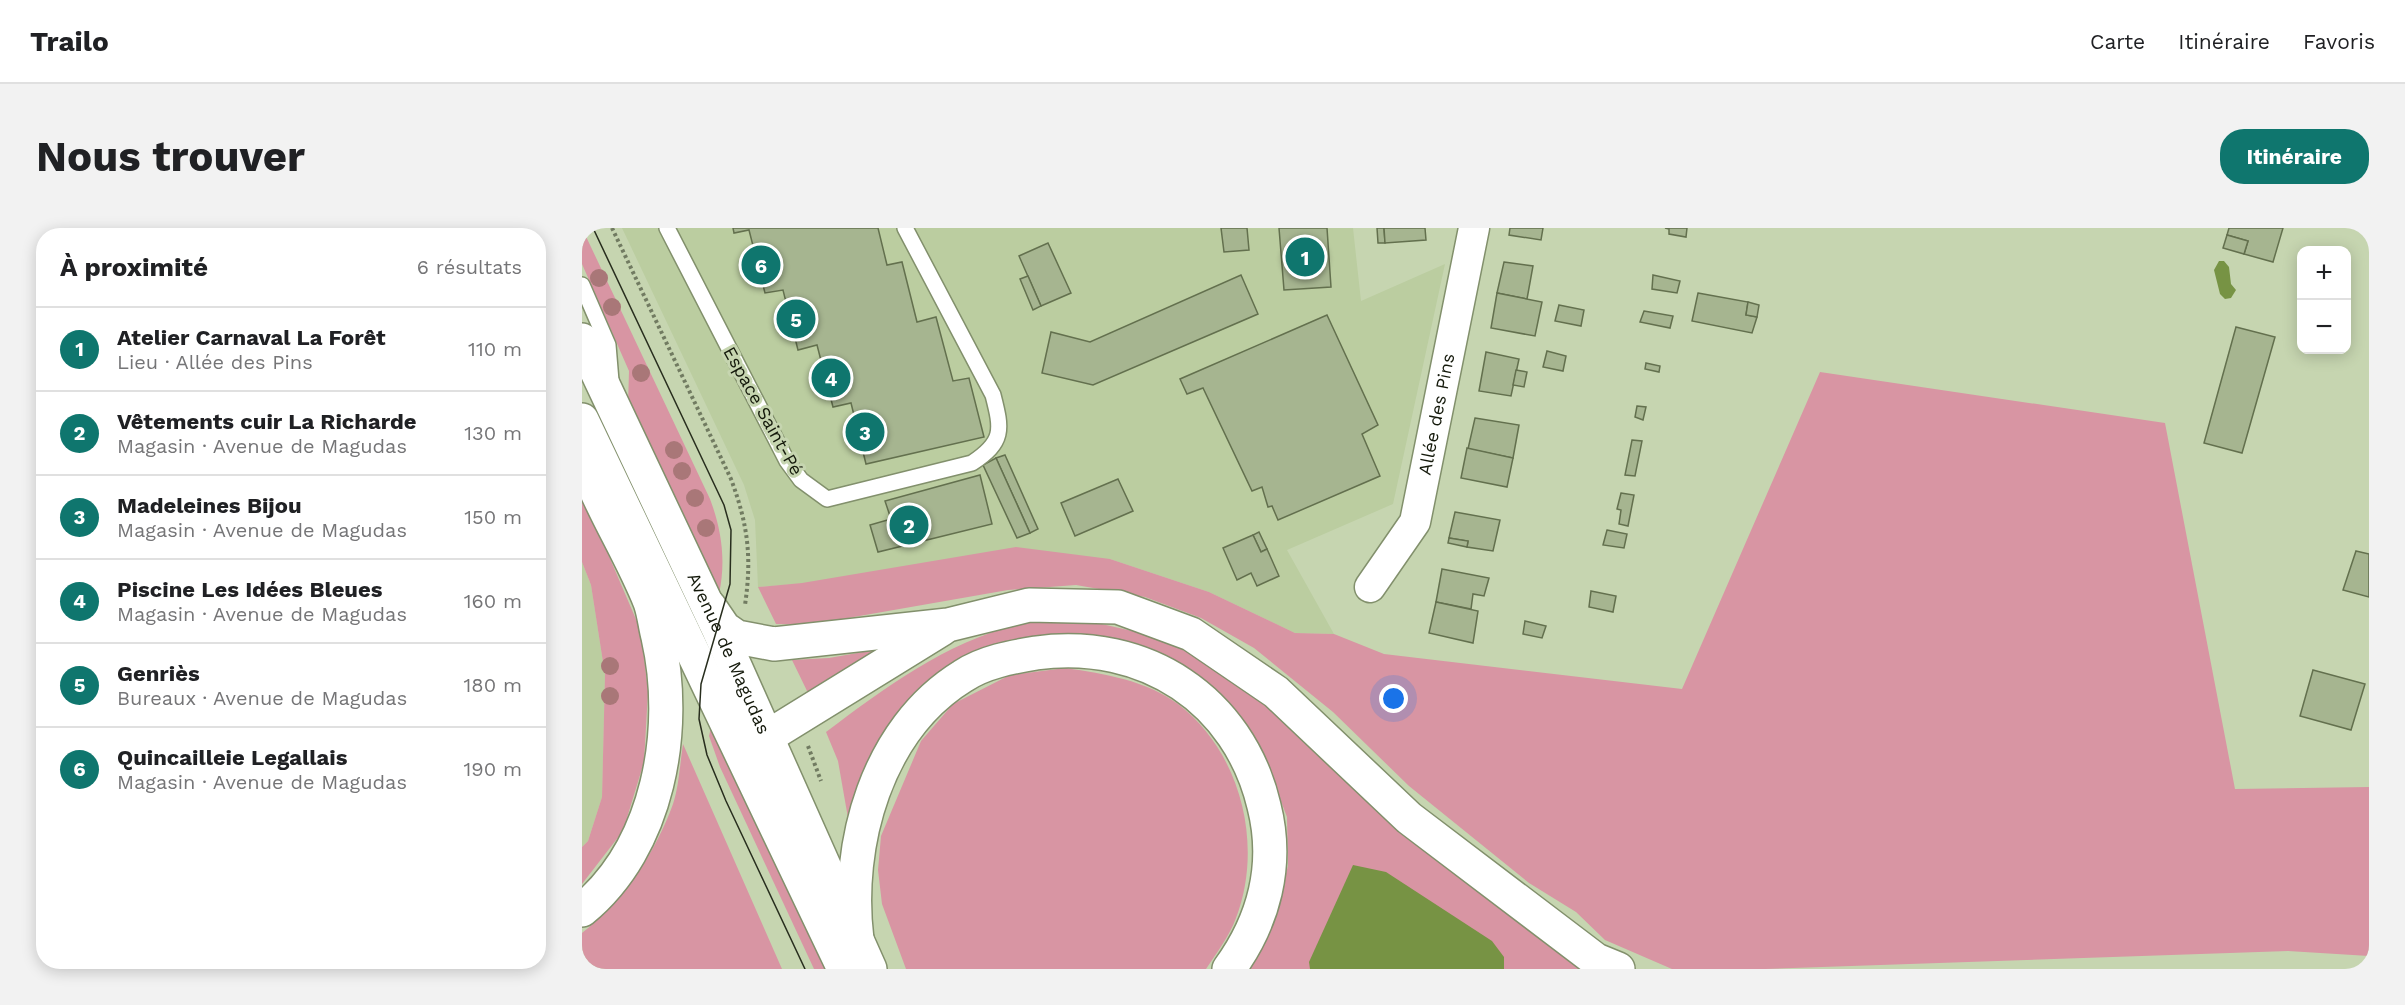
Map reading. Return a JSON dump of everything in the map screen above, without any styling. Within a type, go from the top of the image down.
[{"type":"main road","name":"Avenue de Magudas","points":[[582,339],[709,606],[767,737],[851,954]]},
{"type":"main road","name":"Avenue de Magudas","points":[[582,420],[757,783],[851,954],[870,969]]},
{"type":"main road","points":[[582,457],[650,603],[667,694],[667,734],[656,792],[638,836],[616,873],[582,909]]},
{"type":"main road","points":[[709,606],[724,628],[737,637],[774,644],[948,625],[1029,605],[1118,607],[1191,634],[1276,692],[1409,818],[1596,960],[1618,969]]},
{"type":"main road","points":[[757,783],[753,764],[755,752],[767,737],[948,625]]},
{"type":"main road","points":[[851,954],[854,886],[862,827],[879,779],[908,724],[931,700],[964,675],[1008,657],[1056,651],[1099,652],[1146,665],[1178,680],[1210,705],[1236,738],[1257,777],[1272,849],[1267,886],[1256,925],[1229,969]]},
{"type":"street","name":"Allée des Pins","points":[[1370,587],[1415,522],[1474,228]]},
{"type":"lane","name":"Espace Saint-Pé","points":[[667,228],[787,461],[801,480],[826,499],[972,464],[987,454],[999,439],[998,418],[993,395],[905,228]]},
{"type":"lane","points":[[582,285],[608,345],[611,366],[608,395]]},
{"type":"lane","points":[[582,365],[608,395]]},
{"type":"path","points":[[612,228],[731,479],[742,508],[748,536],[750,572],[745,606],[747,620],[757,642]]},
{"type":"path","points":[[795,720],[815,762],[821,782]]},
{"type":"shaded area","points":[[582,228],[710,499],[722,546],[719,594],[628,405],[629,371],[582,264]]},
{"type":"shaded area","points":[[622,228],[1353,228],[1361,301],[1445,264],[1393,504],[1287,550],[1334,634],[1295,633],[1209,592],[1110,559],[758,587],[755,520],[744,485]]},
{"type":"shaded area","points":[[2219,261],[2224,261],[2229,267],[2231,284],[2236,290],[2231,298],[2225,299],[2220,294],[2214,270]]},
{"type":"shaded area","points":[[1820,372],[2165,423],[2235,789],[2369,787],[2369,956],[2288,951],[1765,969],[1672,969],[1605,940],[1576,912],[1529,883],[1409,786],[1333,712],[1254,648],[1201,618],[1145,597],[1076,585],[1008,590],[808,625],[776,624],[758,587],[802,583],[1016,547],[1110,559],[1209,592],[1295,633],[1334,634],[1384,654],[1682,689]]},
{"type":"shaded area","points":[[582,493],[641,631],[648,692],[644,762],[623,831],[582,884],[582,847],[588,841],[602,797],[605,675],[591,585],[582,562]]},
{"type":"shaded area","points":[[582,562],[591,585],[605,675],[602,797],[588,841],[582,847]]},
{"type":"shaded area","points":[[1029,622],[1093,622],[1141,633],[1188,652],[1244,687],[1298,730],[1393,827],[1496,906],[1588,969],[1246,969],[1279,898],[1288,866],[1287,817],[1261,749],[1229,704],[1181,668],[974,656],[851,835],[838,761],[826,732],[894,683],[967,642]]},
{"type":"shaded area","points":[[897,646],[809,695],[792,660],[829,658]]},
{"type":"shaded area","points":[[1066,668],[1124,679],[1152,689],[1178,704],[1200,724],[1218,747],[1241,802],[1247,831],[1248,861],[1244,890],[1230,931],[1206,969],[906,969],[882,904],[878,870],[881,836],[921,741],[953,704],[1010,675]]},
{"type":"shaded area","points":[[713,719],[829,969],[814,969],[720,767],[709,736]]},
{"type":"shaded area","points":[[683,744],[782,969],[582,969],[582,933],[611,907],[624,891],[647,858],[666,822],[677,790]]},
{"type":"shaded area","points":[[1353,865],[1386,872],[1492,941],[1504,957],[1504,969],[1310,969],[1309,962]]},
{"type":"building","points":[[733,228],[878,228],[887,265],[902,262],[917,322],[936,317],[953,381],[969,378],[984,437],[866,464],[851,403],[833,407],[817,345],[798,350],[783,290],[765,293],[749,230],[734,233]]},
{"type":"building","points":[[1221,228],[1247,228],[1249,250],[1224,252]]},
{"type":"building","points":[[1279,228],[1327,228],[1331,287],[1284,290]]},
{"type":"building","points":[[1377,228],[1384,228],[1385,243],[1378,243]]},
{"type":"building","points":[[1384,228],[1425,228],[1426,240],[1385,243]]},
{"type":"building","points":[[1510,228],[1543,228],[1541,240],[1509,235]]},
{"type":"building","points":[[1665,228],[1687,228],[1686,237],[1669,234],[1669,229]]},
{"type":"building","points":[[2229,228],[2283,228],[2273,262],[2244,254],[2248,241],[2227,235]]},
{"type":"building","points":[[2227,235],[2248,241],[2244,254],[2223,248]]},
{"type":"building","points":[[1048,243],[1071,293],[1041,306],[1019,256]]},
{"type":"building","points":[[1504,262],[1533,266],[1527,299],[1497,293]]},
{"type":"building","points":[[1241,275],[1258,314],[1093,385],[1042,373],[1051,332],[1090,342]]},
{"type":"building","points":[[1653,275],[1680,281],[1677,293],[1652,289]]},
{"type":"building","points":[[1028,276],[1041,306],[1033,310],[1020,279]]},
{"type":"building","points":[[1497,293],[1542,302],[1535,336],[1491,328]]},
{"type":"building","points":[[1698,293],[1748,302],[1746,315],[1757,317],[1752,333],[1692,321]]},
{"type":"building","points":[[1748,302],[1759,305],[1757,317],[1746,315]]},
{"type":"building","points":[[1559,305],[1584,310],[1581,326],[1555,321]]},
{"type":"building","points":[[1644,311],[1673,316],[1670,328],[1640,322]]},
{"type":"building","points":[[1327,315],[1378,425],[1362,434],[1380,476],[1278,520],[1272,506],[1268,507],[1262,487],[1252,491],[1203,388],[1187,394],[1180,379]]},
{"type":"building","points":[[2236,327],[2275,337],[2242,453],[2204,443]]},
{"type":"building","points":[[1547,351],[1566,356],[1563,371],[1543,367]]},
{"type":"building","points":[[1486,352],[1519,359],[1511,396],[1479,391]]},
{"type":"building","points":[[1646,363],[1660,366],[1659,372],[1645,369]]},
{"type":"building","points":[[1516,370],[1527,372],[1524,387],[1513,385]]},
{"type":"building","points":[[1637,406],[1646,407],[1643,420],[1635,417]]},
{"type":"building","points":[[1475,418],[1519,425],[1513,458],[1468,449]]},
{"type":"building","points":[[1632,440],[1642,441],[1635,476],[1625,475]]},
{"type":"building","points":[[1467,448],[1513,458],[1507,487],[1461,478]]},
{"type":"building","points":[[1005,455],[1038,529],[1030,533],[996,458]]},
{"type":"building","points":[[996,458],[1030,533],[1017,538],[983,465]]},
{"type":"building","points":[[980,475],[992,524],[878,552],[870,525],[891,519],[885,501]]},
{"type":"building","points":[[1118,479],[1133,511],[1075,536],[1061,503]]},
{"type":"building","points":[[1621,493],[1634,495],[1628,526],[1619,524],[1621,510],[1617,509]]},
{"type":"building","points":[[1455,512],[1500,520],[1493,551],[1467,547],[1468,541],[1449,538]]},
{"type":"building","points":[[1607,530],[1627,534],[1624,548],[1603,545]]},
{"type":"building","points":[[1259,532],[1267,549],[1261,552],[1253,535]]},
{"type":"building","points":[[1253,535],[1261,552],[1267,549],[1279,576],[1257,586],[1251,573],[1237,580],[1223,548]]},
{"type":"building","points":[[1449,538],[1468,541],[1467,547],[1448,543]]},
{"type":"building","points":[[2356,551],[2369,554],[2369,597],[2343,590]]},
{"type":"building","points":[[1442,569],[1489,578],[1484,596],[1473,594],[1471,609],[1436,602]]},
{"type":"building","points":[[1591,591],[1616,596],[1613,612],[1589,607]]},
{"type":"building","points":[[1436,602],[1478,611],[1473,643],[1429,633]]},
{"type":"building","points":[[1525,621],[1546,626],[1542,638],[1523,634]]},
{"type":"building","points":[[2313,670],[2365,684],[2351,730],[2300,716]]},
{"type":"tram line","points":[[593,228],[724,505],[731,530],[730,584],[701,684],[699,719],[707,755],[726,801],[805,969]]},
{"type":"place","name":"Atelier Carnaval La Forêt","points":[[1305,257]]},
{"type":"place","name":"Quincailleie Legallais","points":[[761,265]]},
{"type":"place","name":"Genriès","points":[[796,319]]},
{"type":"place","name":"Piscine Les Idées Bleues","points":[[831,378]]},
{"type":"place","name":"Madeleines Bijou","points":[[865,432]]},
{"type":"place","name":"Vêtements cuir La Richarde","points":[[909,525]]}]
